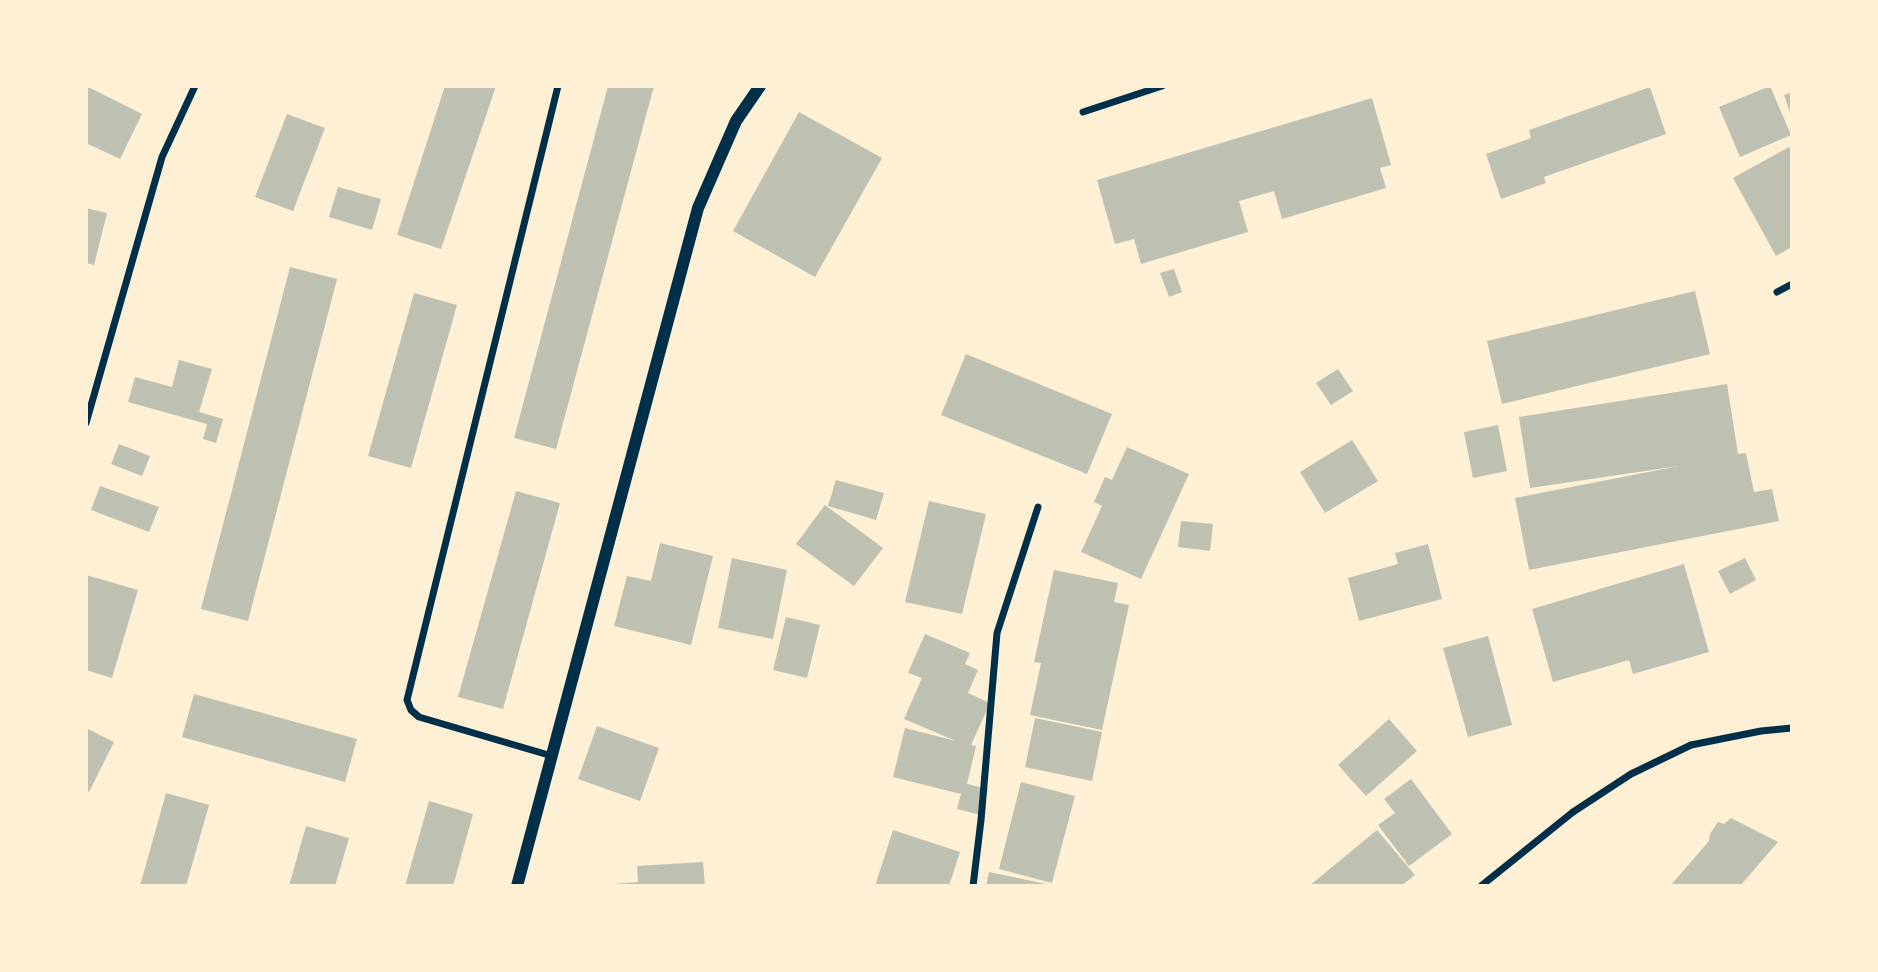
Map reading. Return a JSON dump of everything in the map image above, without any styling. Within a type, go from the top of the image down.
[{"type":"street","points":[[86,423],[162,157],[195,86]]},
{"type":"street","points":[[552,756],[419,717],[411,710],[407,700],[558,86]]},
{"type":"street","points":[[517,886],[698,208],[736,121],[761,86]]},
{"type":"street","points":[[1083,112],[1163,86]]},
{"type":"street","points":[[1777,292],[1792,284]]},
{"type":"street","points":[[973,886],[997,633],[1038,507]]},
{"type":"street","points":[[1481,886],[1573,812],[1631,774],[1691,745],[1761,731],[1792,728]]},
{"type":"building","points":[[86,86],[142,114],[120,159],[86,143]]},
{"type":"building","points":[[445,86],[496,86],[441,249],[397,235]]},
{"type":"building","points":[[608,86],[654,86],[556,449],[514,438]]},
{"type":"building","points":[[1770,86],[1791,135],[1740,157],[1719,107]]},
{"type":"building","points":[[1650,87],[1666,134],[1544,177],[1546,183],[1501,199],[1486,154],[1531,138],[1529,130]]},
{"type":"building","points":[[1792,92],[1792,118],[1784,95]]},
{"type":"building","points":[[1372,98],[1391,165],[1380,168],[1386,188],[1282,219],[1274,191],[1239,201],[1248,232],[1141,264],[1134,239],[1115,244],[1097,180]]},
{"type":"building","points":[[799,112],[882,158],[815,277],[733,231]]},
{"type":"building","points":[[287,114],[325,128],[293,211],[255,197]]},
{"type":"building","points":[[1789,147],[1792,152],[1792,247],[1776,256],[1733,178]]},
{"type":"building","points":[[338,187],[381,199],[372,230],[329,217]]},
{"type":"building","points":[[86,208],[107,213],[94,265],[86,263]]},
{"type":"building","points":[[290,267],[337,279],[248,621],[201,609]]},
{"type":"building","points":[[1174,269],[1182,292],[1169,297],[1160,273]]},
{"type":"building","points":[[1695,291],[1710,354],[1502,404],[1487,341]]},
{"type":"building","points":[[414,293],[457,305],[411,468],[368,456]]},
{"type":"building","points":[[966,354],[1112,414],[1087,474],[941,415]]},
{"type":"building","points":[[179,360],[212,369],[199,412],[223,419],[216,443],[203,439],[207,424],[128,402],[135,377],[172,387]]},
{"type":"building","points":[[1338,369],[1353,391],[1331,405],[1316,383]]},
{"type":"building","points":[[1727,384],[1738,454],[1746,453],[1754,492],[1772,489],[1779,521],[1529,570],[1515,498],[1679,466],[1530,488],[1519,417]]},
{"type":"building","points":[[1498,425],[1507,471],[1473,478],[1464,432]]},
{"type":"building","points":[[1352,440],[1378,481],[1325,513],[1300,472]]},
{"type":"building","points":[[119,444],[150,456],[142,476],[111,464]]},
{"type":"building","points":[[1127,447],[1189,474],[1141,579],[1081,552],[1102,506],[1094,502],[1105,477],[1112,480]]},
{"type":"building","points":[[836,480],[884,493],[876,520],[828,506]]},
{"type":"building","points":[[100,486],[159,507],[149,532],[91,510]]},
{"type":"building","points":[[516,491],[560,503],[503,709],[458,697]]},
{"type":"building","points":[[929,501],[986,514],[962,614],[905,602]]},
{"type":"building","points":[[825,505],[883,548],[854,586],[796,544]]},
{"type":"building","points":[[1181,521],[1213,524],[1210,551],[1178,547]]},
{"type":"building","points":[[660,543],[713,556],[691,645],[614,626],[627,576],[651,581]]},
{"type":"building","points":[[1428,544],[1442,599],[1359,621],[1348,578],[1398,564],[1395,553]]},
{"type":"building","points":[[732,558],[787,570],[773,639],[718,628]]},
{"type":"building","points":[[1745,558],[1756,580],[1730,594],[1718,571]]},
{"type":"building","points":[[1684,564],[1709,652],[1633,674],[1629,660],[1553,682],[1532,609]]},
{"type":"building","points":[[1054,570],[1118,583],[1114,602],[1129,605],[1102,730],[1030,715],[1041,663],[1034,662]]},
{"type":"building","points":[[86,575],[138,590],[112,678],[86,670]]},
{"type":"building","points":[[786,617],[820,625],[807,678],[773,670]]},
{"type":"building","points":[[925,634],[970,653],[965,664],[978,670],[968,693],[990,703],[971,745],[976,746],[967,784],[988,789],[981,815],[957,809],[961,794],[893,777],[905,728],[956,741],[904,719],[922,678],[908,673]]},
{"type":"building","points":[[1488,636],[1512,725],[1468,737],[1443,648]]},
{"type":"building","points":[[194,694],[357,739],[345,782],[182,737]]},
{"type":"building","points":[[1035,718],[1102,732],[1092,781],[1025,767]]},
{"type":"building","points":[[1389,719],[1417,751],[1366,796],[1338,765]]},
{"type":"building","points":[[597,726],[659,748],[640,801],[578,779]]},
{"type":"building","points":[[86,728],[114,742],[89,792],[86,790]]},
{"type":"building","points":[[1411,779],[1452,834],[1409,866],[1378,825],[1395,813],[1384,799]]},
{"type":"building","points":[[1021,782],[1075,796],[1052,883],[999,869]]},
{"type":"building","points":[[166,793],[209,805],[186,886],[140,886]]},
{"type":"building","points":[[429,801],[473,814],[453,886],[405,886]]},
{"type":"building","points":[[1731,818],[1778,842],[1740,886],[1670,886],[1709,841],[1718,822],[1724,824]]},
{"type":"building","points":[[306,826],[349,838],[335,886],[289,886]]},
{"type":"building","points":[[893,830],[960,852],[949,886],[875,886]]},
{"type":"building","points":[[1377,830],[1415,875],[1401,886],[1309,886]]},
{"type":"building","points":[[703,862],[705,886],[613,886],[638,882],[637,866]]},
{"type":"building","points":[[989,872],[1051,885],[1051,886],[986,886]]}]
